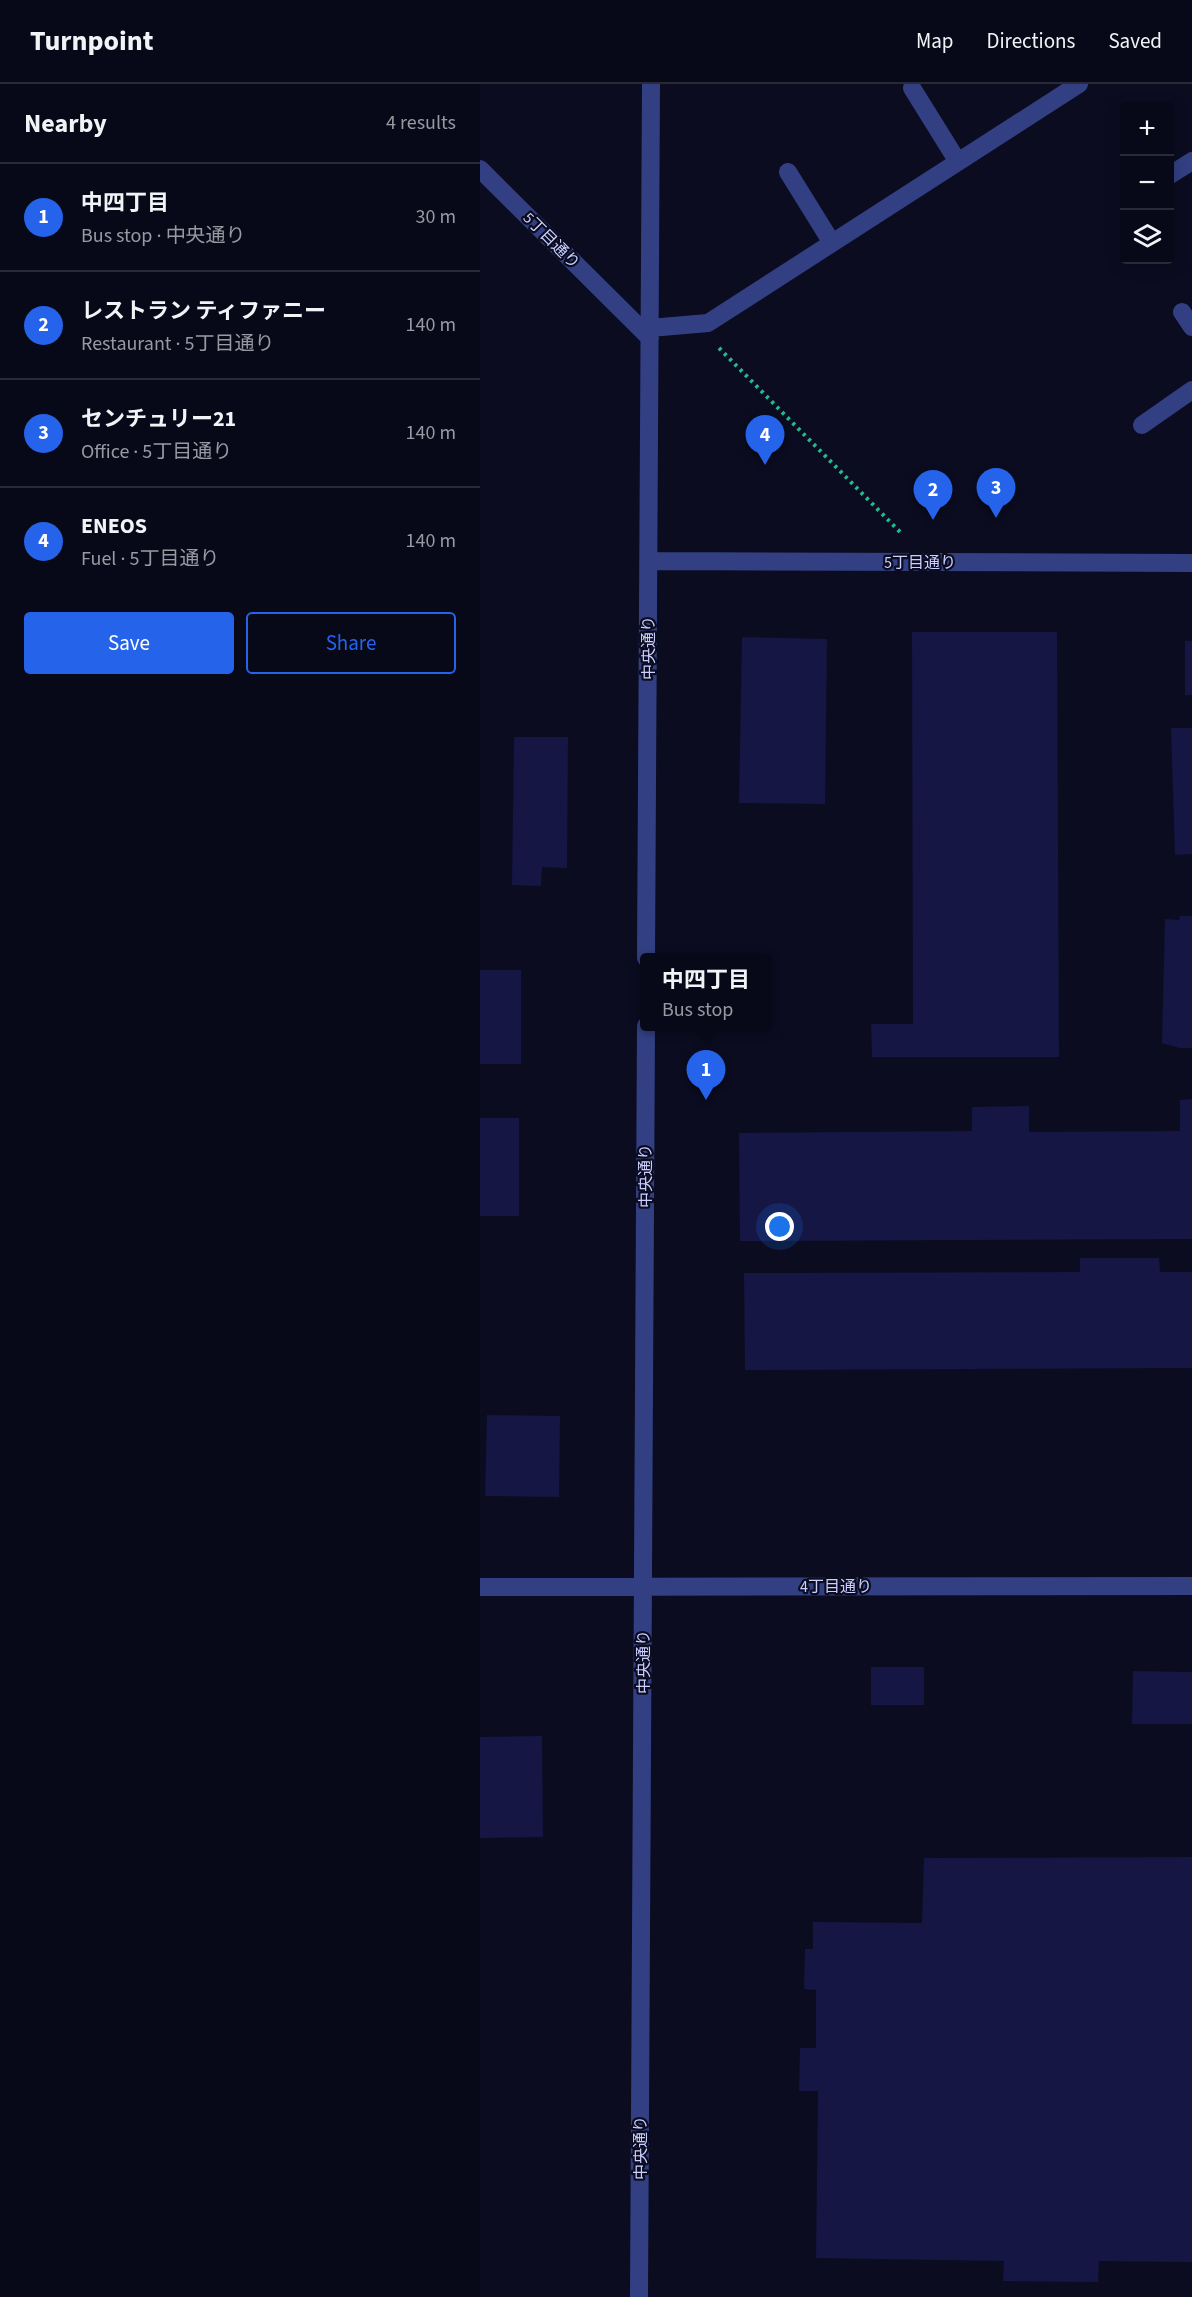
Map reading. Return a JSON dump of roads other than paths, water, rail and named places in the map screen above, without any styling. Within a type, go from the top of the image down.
[{"type":"street","name":"中央通り","points":[[646,953],[651,84]]},
{"type":"street","points":[[650,333],[708,323],[1079,84]]},
{"type":"street","points":[[912,88],[958,162]]},
{"type":"street","points":[[1174,172],[1192,161]]},
{"type":"street","name":"5丁目通り","points":[[480,169],[650,333]]},
{"type":"street","points":[[788,172],[832,243]]},
{"type":"street","points":[[1142,425],[1192,390]]},
{"type":"street","name":"5丁目通り","points":[[649,561],[1192,563]]},
{"type":"street","name":"中央通り","points":[[639,2297],[646,1031]]},
{"type":"street","name":"4丁目通り","points":[[480,1587],[1192,1586]]},
{"type":"place","name":"ENEOS","points":[[765,465]]},
{"type":"place","name":"センチュリー21","points":[[996,518]]},
{"type":"place","name":"レストラン ティファニー","points":[[933,520]]},
{"type":"place","name":"中四丁目","points":[[706,1100]]}]
